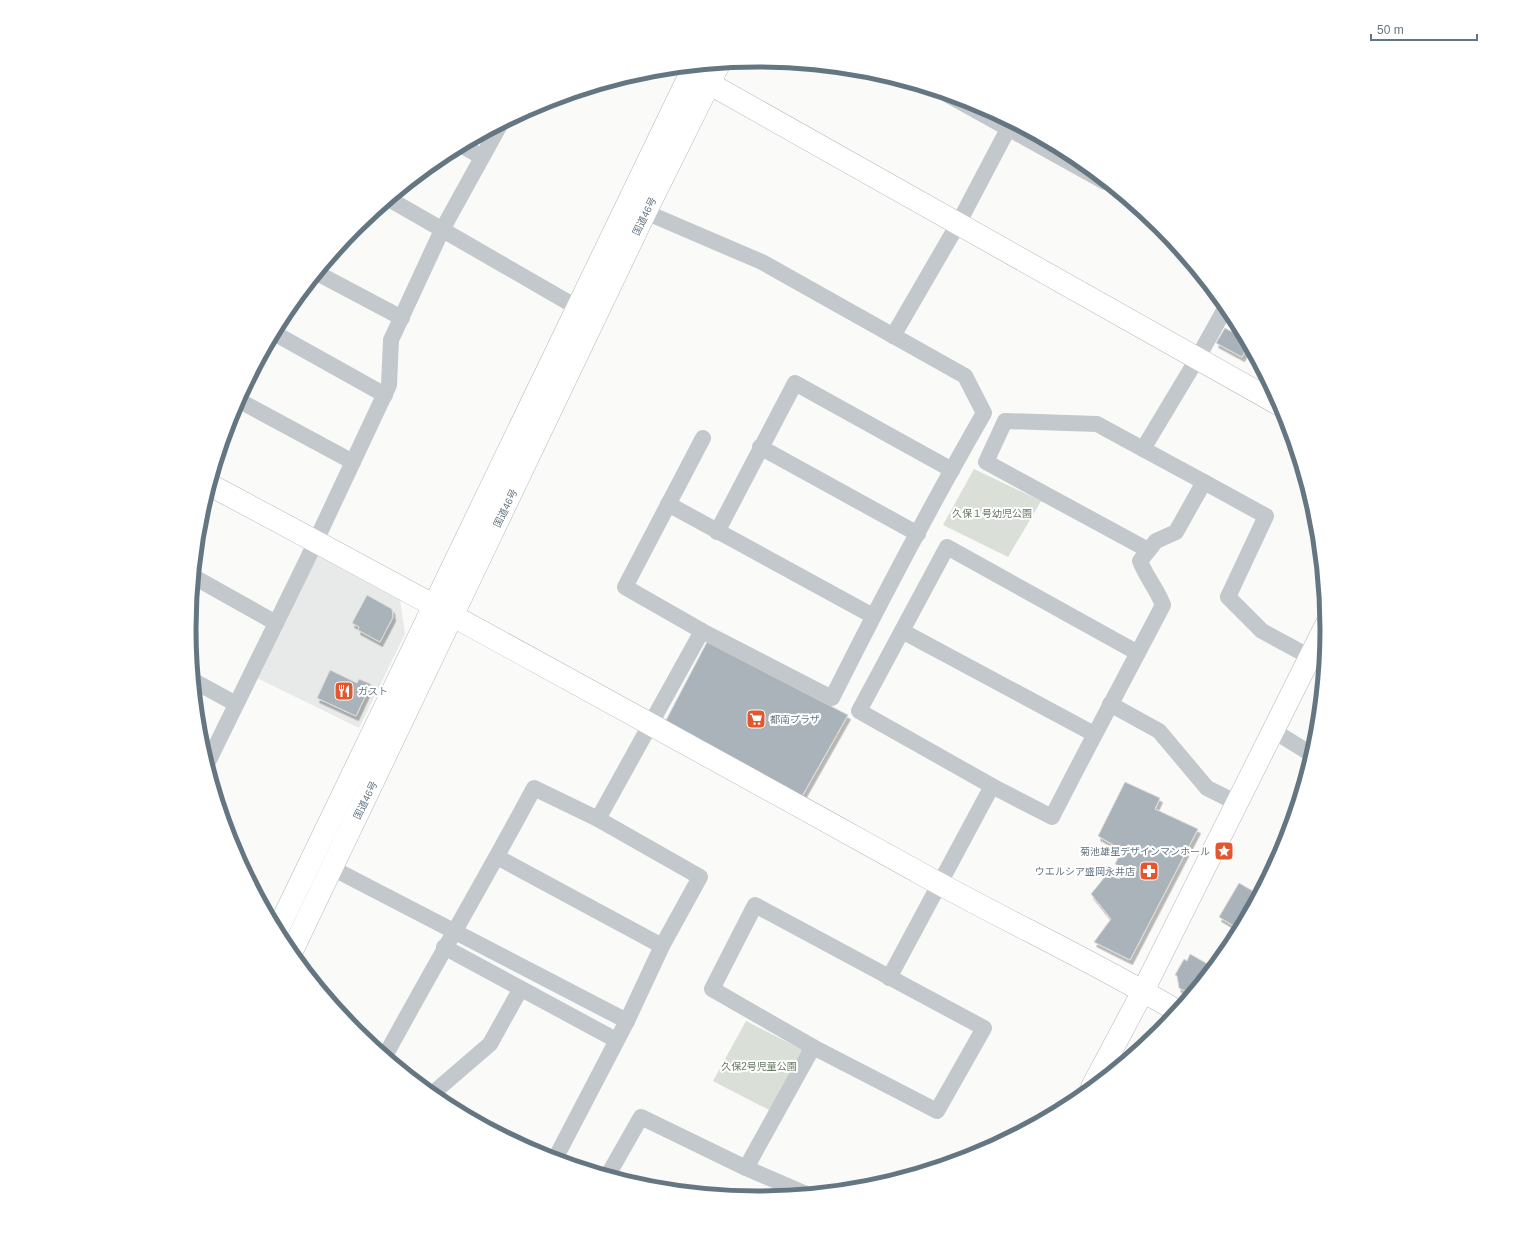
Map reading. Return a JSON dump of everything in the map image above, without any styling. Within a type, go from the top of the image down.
[{"type":"main road","name":"国道46号","points":[[280,925],[578,308],[710,84],[717,68]]},
{"type":"main road","name":"国道46号","points":[[293,945],[453,616],[636,208],[688,72]]},
{"type":"main road","points":[[710,84],[1271,400]]},
{"type":"main road","points":[[214,486],[434,605],[939,884],[1143,991],[1172,1008]]},
{"type":"main road","points":[[1097,1077],[1143,991],[1320,638]]},
{"type":"street","points":[[980,113],[1076,166]]},
{"type":"street","points":[[892,336],[958,224],[1008,129]]},
{"type":"street","points":[[211,757],[390,385],[391,340],[442,230],[496,132]]},
{"type":"street","points":[[467,148],[482,157]]},
{"type":"street","points":[[393,201],[578,308]]},
{"type":"street","points":[[636,208],[762,262],[965,376],[984,414],[873,616],[832,698],[702,631],[625,587],[703,438]]},
{"type":"street","points":[[321,275],[402,318]]},
{"type":"street","points":[[1143,449],[1222,313]]},
{"type":"street","points":[[279,336],[385,395]]},
{"type":"street","points":[[717,532],[794,383],[952,470]]},
{"type":"street","points":[[243,403],[353,462]]},
{"type":"street","points":[[1148,550],[986,462],[1005,421],[1097,424],[1266,516],[1228,597],[1262,631],[1310,657]]},
{"type":"street","points":[[760,448],[918,534]]},
{"type":"street","points":[[1138,653],[947,547],[859,711],[992,786],[1052,817],[1094,734],[1138,653],[1163,605],[1159,595],[1145,573],[1140,560],[1156,541],[1176,532],[1204,482]]},
{"type":"street","points":[[668,504],[873,616]]},
{"type":"street","points":[[198,579],[276,623]]},
{"type":"street","points":[[598,820],[702,631]]},
{"type":"street","points":[[902,631],[1094,734]]},
{"type":"street","points":[[198,683],[236,704]]},
{"type":"street","points":[[1110,704],[1159,731],[1207,788],[1237,803]]},
{"type":"street","points":[[1274,731],[1306,751]]},
{"type":"street","points":[[889,978],[992,786]]},
{"type":"street","points":[[387,1052],[444,947],[497,857],[534,788],[598,820],[700,877],[662,946],[627,1021],[558,1154]]},
{"type":"street","points":[[497,857],[662,946]]},
{"type":"street","points":[[332,868],[627,1021]]},
{"type":"street","points":[[755,905],[984,1028],[937,1111],[813,1047],[712,989],[755,905]]},
{"type":"street","points":[[444,947],[520,990],[616,1040]]},
{"type":"street","points":[[437,1090],[490,1044],[520,990]]},
{"type":"street","points":[[746,1168],[813,1047]]},
{"type":"street","points":[[611,1172],[641,1117],[746,1168],[796,1190]]},
{"type":"shaded area","points":[[311,552],[400,600],[405,634],[359,728],[251,675]]},
{"type":"green space","name":"久保１号幼児公園","points":[[974,469],[1041,501],[1008,557],[943,525]]},
{"type":"green space","name":"久保2号児童公園","points":[[746,1021],[805,1051],[771,1111],[713,1081]]},
{"type":"building","points":[[1225,328],[1235,334],[1245,351],[1242,357],[1216,343]]},
{"type":"building","points":[[367,595],[392,609],[393,617],[380,642],[358,630],[359,627],[352,623]]},
{"type":"building","name":"都南プラザ","points":[[707,642],[848,715],[801,798],[664,724]]},
{"type":"building","name":"ガスト","points":[[330,670],[357,683],[359,679],[371,684],[356,716],[317,698]]},
{"type":"building","name":"ウエルシア盛岡永井店","points":[[1125,782],[1160,798],[1155,809],[1198,829],[1130,960],[1094,942],[1111,919],[1091,894],[1108,873],[1119,879],[1124,869],[1115,864],[1122,850],[1098,836]]},
{"type":"building","points":[[1239,883],[1254,892],[1234,926],[1219,917]]},
{"type":"building","points":[[1190,954],[1208,964],[1187,992],[1179,988],[1177,976],[1175,975],[1184,959],[1187,961]]},
{"type":"place","name":"ガスト","points":[[344,691]]},
{"type":"place","name":"都南プラザ","points":[[756,719]]},
{"type":"place","name":"菊池雄星デザインマンホール","points":[[1224,851]]},
{"type":"place","name":"ウエルシア盛岡永井店","points":[[1149,871]]}]
